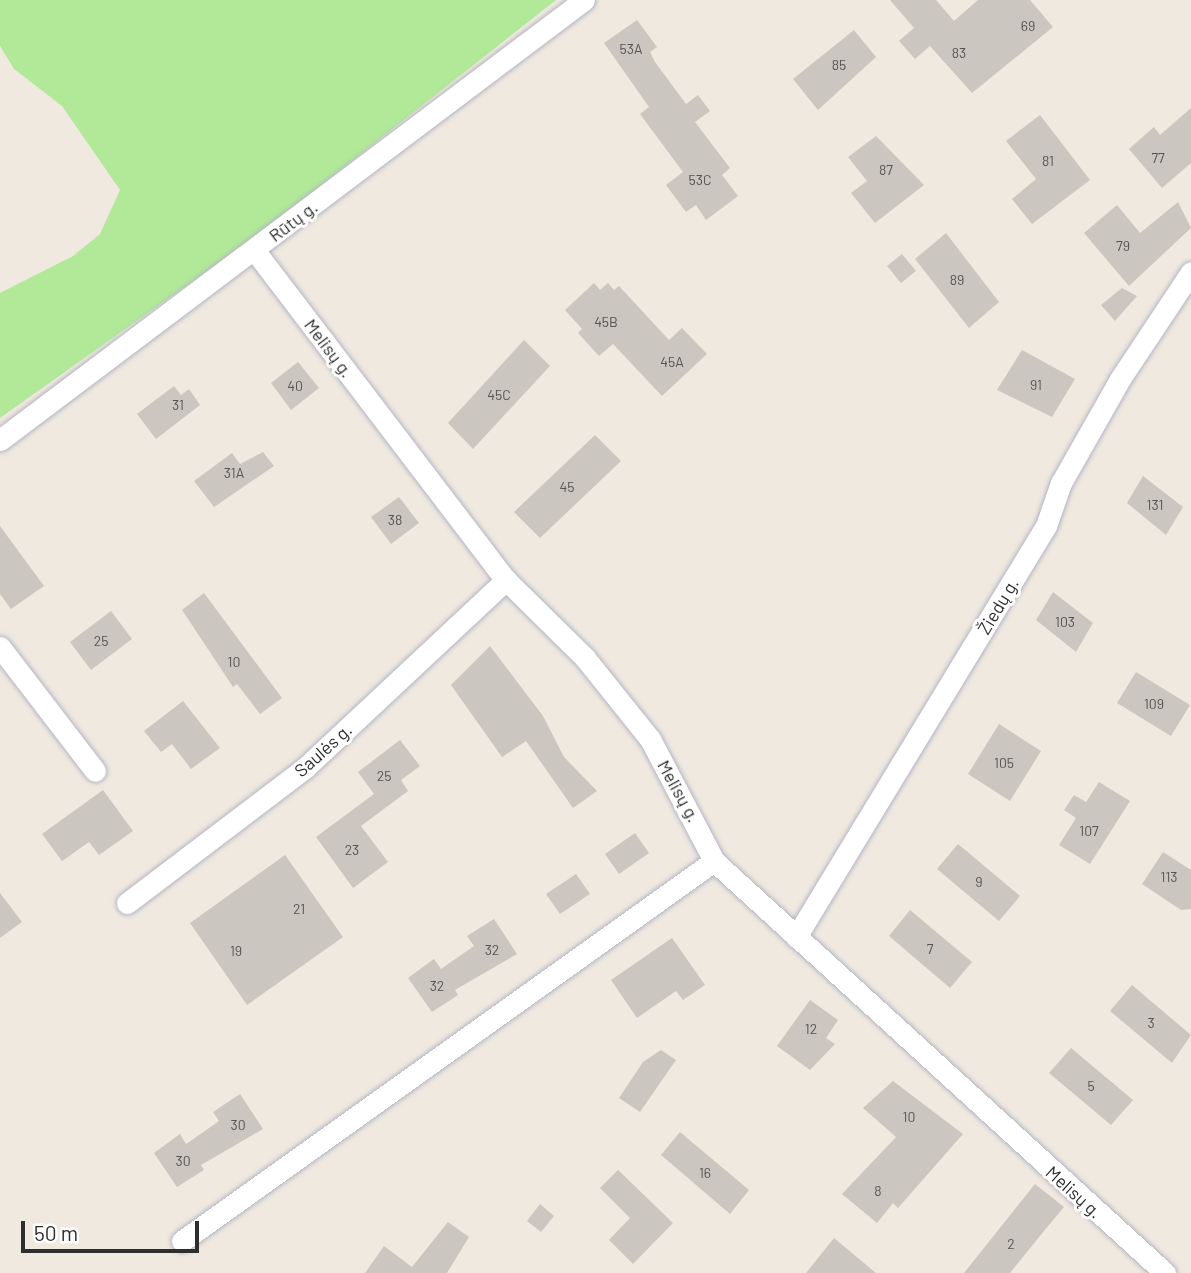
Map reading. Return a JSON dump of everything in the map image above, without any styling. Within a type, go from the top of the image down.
[{"type":"street","name":"Rūtų g.","points":[[0,440],[255,251],[583,0]]},
{"type":"street","name":"Melisų g.","points":[[255,251],[506,580],[585,658],[650,738],[714,861],[1165,1273]]},
{"type":"street","name":"Žiedų g.","points":[[796,937],[1046,526],[1061,483],[1120,379],[1191,272]]},
{"type":"street","name":"Saulės g.","points":[[127,903],[306,767],[506,580]]},
{"type":"street","points":[[0,647],[95,771]]},
{"type":"street","points":[[183,1241],[714,861]]},
{"type":"green space","points":[[0,0],[556,0],[259,234],[0,418],[0,293],[73,256],[100,234],[120,190],[62,106],[14,69],[0,46]]},
{"type":"building","points":[[890,0],[936,0],[954,21],[978,0],[1030,0],[1053,27],[972,93],[930,46],[915,59],[899,41],[914,28]]},
{"type":"building","points":[[637,20],[657,47],[650,52],[655,62],[686,104],[698,95],[710,111],[695,122],[730,168],[722,175],[738,196],[706,220],[696,205],[686,212],[666,185],[683,172],[640,114],[649,107],[604,43]]},
{"type":"building","points":[[854,30],[876,57],[818,110],[793,79]]},
{"type":"building","points":[[1191,108],[1191,163],[1162,188],[1129,149],[1154,127],[1160,135]]},
{"type":"building","points":[[1040,115],[1090,180],[1032,224],[1012,199],[1036,179],[1006,141]]},
{"type":"building","points":[[876,136],[924,185],[875,223],[851,193],[867,181],[848,157]]},
{"type":"building","points":[[1178,202],[1191,228],[1129,286],[1084,233],[1117,205],[1140,233]]},
{"type":"building","points":[[946,233],[999,302],[969,328],[915,259]]},
{"type":"building","points":[[902,254],[916,271],[901,283],[887,266]]},
{"type":"building","points":[[594,283],[600,290],[608,283],[614,290],[619,286],[669,340],[682,328],[707,354],[662,396],[613,344],[599,356],[578,333],[582,329],[565,310]]},
{"type":"building","points":[[1122,288],[1137,296],[1115,321],[1101,305]]},
{"type":"building","points":[[524,340],[550,366],[473,449],[448,423]]},
{"type":"building","points":[[1022,350],[1075,379],[1052,417],[997,390]]},
{"type":"building","points":[[298,362],[319,388],[291,410],[271,383]]},
{"type":"building","points":[[174,386],[181,395],[189,389],[200,405],[156,439],[137,414]]},
{"type":"building","points":[[595,435],[621,461],[540,538],[514,512]]},
{"type":"building","points":[[263,452],[274,466],[214,507],[194,481],[232,453],[240,464]]},
{"type":"building","points":[[1143,476],[1183,507],[1166,535],[1127,503]]},
{"type":"building","points":[[399,497],[419,523],[391,544],[371,517]]},
{"type":"building","points":[[0,526],[44,586],[11,609],[0,594]]},
{"type":"building","points":[[1053,592],[1093,623],[1076,652],[1036,620]]},
{"type":"building","points":[[204,593],[282,698],[260,714],[237,684],[233,687],[182,610]]},
{"type":"building","points":[[111,611],[132,639],[91,670],[70,642]]},
{"type":"building","points":[[490,646],[543,716],[564,757],[597,791],[573,808],[526,741],[502,757],[451,685]]},
{"type":"building","points":[[1136,672],[1190,705],[1171,736],[1117,703]]},
{"type":"building","points":[[183,701],[220,748],[191,769],[172,744],[161,752],[144,731]]},
{"type":"building","points":[[999,724],[1041,751],[1010,801],[968,774]]},
{"type":"building","points":[[400,740],[420,766],[401,780],[408,791],[361,826],[388,862],[353,888],[316,837],[374,794],[358,772]]},
{"type":"building","points":[[1099,782],[1130,801],[1090,864],[1059,845],[1076,818],[1064,810],[1074,795],[1086,802]]},
{"type":"building","points":[[103,790],[133,831],[99,855],[89,842],[62,861],[42,834]]},
{"type":"building","points":[[635,833],[649,853],[619,874],[605,854]]},
{"type":"building","points":[[958,844],[1020,896],[999,921],[937,869]]},
{"type":"building","points":[[1163,852],[1191,870],[1191,909],[1181,910],[1142,884]]},
{"type":"building","points":[[285,855],[343,937],[247,1005],[190,923]]},
{"type":"building","points":[[576,874],[590,894],[560,914],[546,894]]},
{"type":"building","points":[[0,893],[22,922],[0,938]]},
{"type":"building","points":[[910,910],[972,962],[950,988],[889,936]]},
{"type":"building","points":[[494,919],[517,954],[455,990],[458,995],[432,1012],[408,978],[434,959],[441,969],[474,946],[467,936]]},
{"type":"building","points":[[672,938],[705,985],[683,1000],[676,991],[637,1018],[611,980]]},
{"type":"building","points":[[1132,985],[1191,1035],[1172,1063],[1110,1011]]},
{"type":"building","points":[[810,1000],[838,1020],[826,1038],[835,1044],[810,1070],[777,1046]]},
{"type":"building","points":[[1071,1048],[1133,1100],[1111,1125],[1049,1073]]},
{"type":"building","points":[[661,1050],[676,1060],[640,1112],[619,1098],[643,1062]]},
{"type":"building","points":[[893,1081],[963,1134],[898,1208],[893,1203],[877,1223],[842,1194],[896,1137],[863,1108]]},
{"type":"building","points":[[240,1094],[263,1129],[201,1165],[204,1170],[177,1187],[154,1153],[180,1134],[186,1144],[219,1121],[213,1112]]},
{"type":"building","points":[[680,1132],[749,1190],[730,1214],[661,1155]]},
{"type":"building","points":[[618,1170],[673,1223],[633,1264],[609,1240],[630,1218],[600,1188]]},
{"type":"building","points":[[1035,1184],[1064,1207],[1010,1273],[964,1273]]},
{"type":"building","points":[[540,1204],[554,1216],[541,1232],[527,1221]]},
{"type":"building","points":[[448,1222],[469,1237],[447,1273],[365,1273],[384,1246],[412,1267]]},
{"type":"building","points":[[834,1238],[876,1273],[806,1273]]}]
